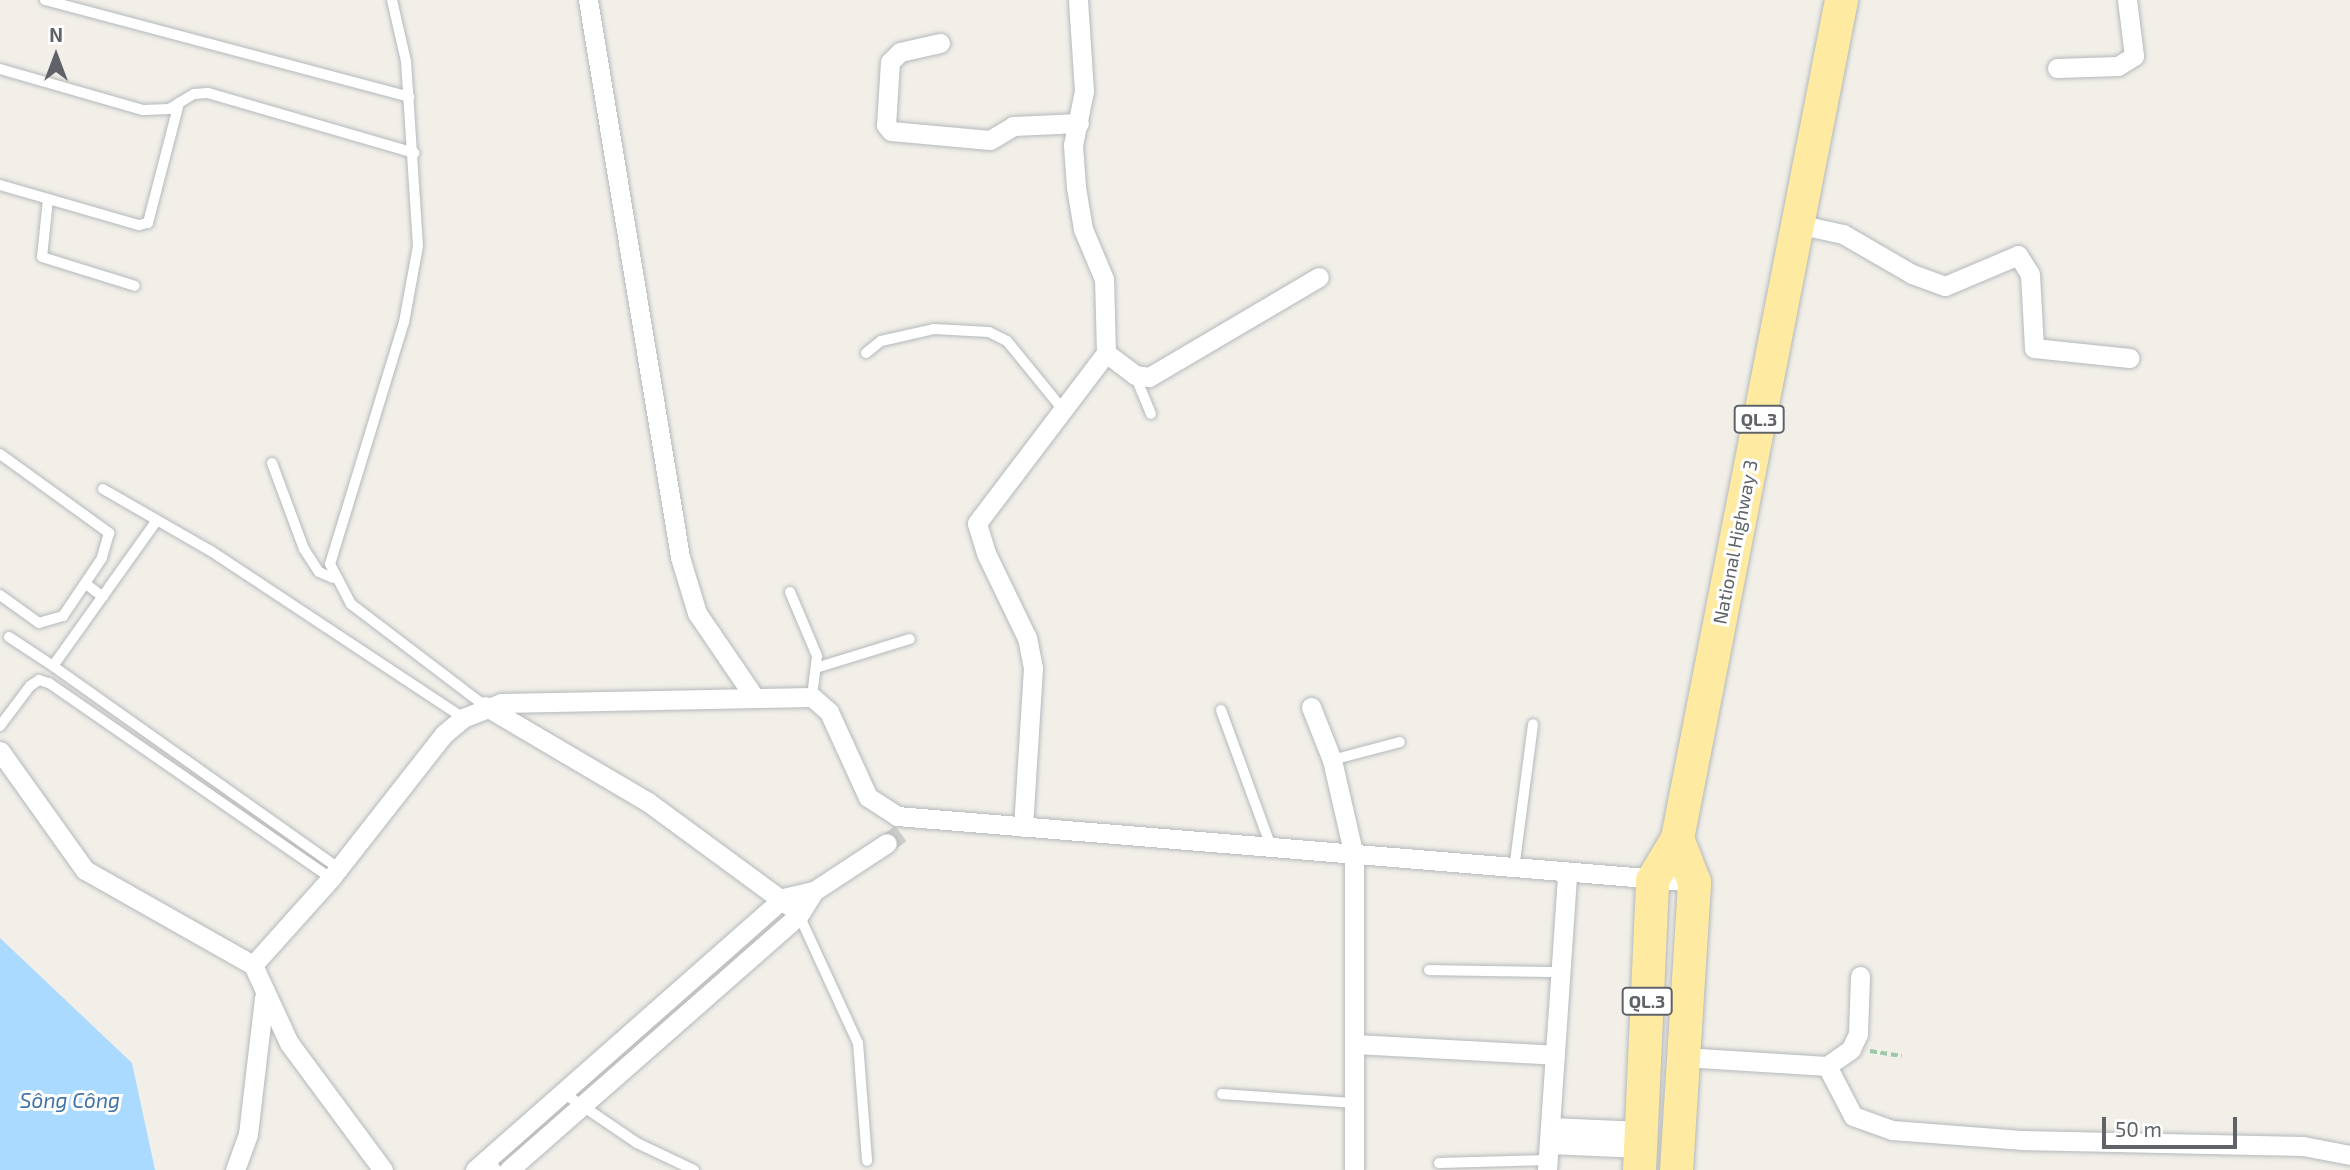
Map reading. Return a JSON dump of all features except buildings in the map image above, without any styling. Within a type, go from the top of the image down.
[{"type":"highway","name":"National Highway 3","points":[[1640,1150],[1652,880],[1677,838],[1841,0]]},
{"type":"highway","name":"QL.3","points":[[1676,1170],[1694,882],[1677,838]]},
{"type":"street","points":[[588,0],[680,557],[696,612],[753,695]]},
{"type":"street","points":[[1023,827],[1033,668],[1027,638],[985,553],[977,523],[982,509],[1064,411],[1106,353],[1104,279],[1083,229],[1076,187],[1073,145],[1084,91],[1078,0]]},
{"type":"street","points":[[2057,68],[2118,66],[2134,57],[2127,0]]},
{"type":"street","points":[[940,43],[901,52],[890,61],[886,125],[891,131],[990,140],[1013,126],[1079,123]]},
{"type":"street","points":[[1797,224],[1843,233],[1913,274],[1945,286],[2018,255],[2030,274],[2034,348],[2129,358]]},
{"type":"street","points":[[1106,353],[1135,375],[1149,377],[1319,277]]},
{"type":"street","points":[[253,965],[463,718],[485,706],[694,696],[812,697],[828,712],[868,797],[897,816],[1354,856],[1694,882]]},
{"type":"street","points":[[485,706],[648,802],[783,898],[799,915]]},
{"type":"street","points":[[1311,707],[1332,760],[1354,856],[1354,1170]]},
{"type":"street","points":[[0,751],[85,870],[253,965],[264,997],[320,1090],[383,1170]]},
{"type":"street","points":[[509,1170],[799,915],[820,888],[894,838],[918,818]]},
{"type":"street","points":[[1567,873],[1549,1150],[1640,1150]]},
{"type":"street","points":[[486,1166],[561,1092],[783,898],[820,888]]},
{"type":"street","points":[[1683,1057],[1827,1066],[1850,1049],[1858,1034],[1860,976]]},
{"type":"street","points":[[236,1170],[248,1134],[264,997]]},
{"type":"street","points":[[1355,1044],[1555,1055]]},
{"type":"street","points":[[1827,1066],[1853,1116],[1892,1130],[2021,1140],[2303,1146],[2350,1155]]},
{"type":"lane","points":[[45,0],[409,97]]},
{"type":"lane","points":[[392,0],[409,97],[418,246],[404,322],[330,564],[333,578],[351,604],[485,706]]},
{"type":"lane","points":[[0,69],[143,110],[179,103],[208,93],[414,153]]},
{"type":"lane","points":[[0,184],[148,223],[179,103]]},
{"type":"lane","points":[[48,198],[42,257],[135,286]]},
{"type":"lane","points":[[866,353],[881,341],[934,329],[989,332],[1007,341],[1064,411]]},
{"type":"lane","points":[[1135,375],[1151,414]]},
{"type":"lane","points":[[0,454],[105,527],[108,545],[63,616],[48,623],[38,623],[0,595]]},
{"type":"lane","points":[[272,463],[304,549],[319,572],[333,578]]},
{"type":"lane","points":[[103,489],[158,520],[463,718]]},
{"type":"lane","points":[[53,666],[158,520]]},
{"type":"lane","points":[[86,583],[103,597]]},
{"type":"lane","points":[[790,592],[819,667],[812,697]]},
{"type":"lane","points":[[9,637],[53,666],[334,872]]},
{"type":"lane","points":[[819,667],[910,639]]},
{"type":"lane","points":[[0,726],[30,686],[38,680],[49,683],[334,872]]},
{"type":"lane","points":[[1221,710],[1271,849]]},
{"type":"lane","points":[[1514,869],[1533,724]]},
{"type":"lane","points":[[1332,760],[1399,742]]},
{"type":"lane","points":[[799,915],[858,1043],[867,1161]]},
{"type":"lane","points":[[1429,970],[1560,972]]},
{"type":"lane","points":[[561,1092],[637,1143],[694,1170]]},
{"type":"lane","points":[[1222,1094],[1354,1103]]},
{"type":"lane","points":[[1439,1163],[1549,1150]]},
{"type":"path","points":[[1850,1049],[1902,1056]]},
{"type":"water","name":"Sông Công","points":[[0,938],[132,1063],[155,1170],[0,1170]]},
{"type":"tunnel","points":[[887,843],[901,833]]}]
